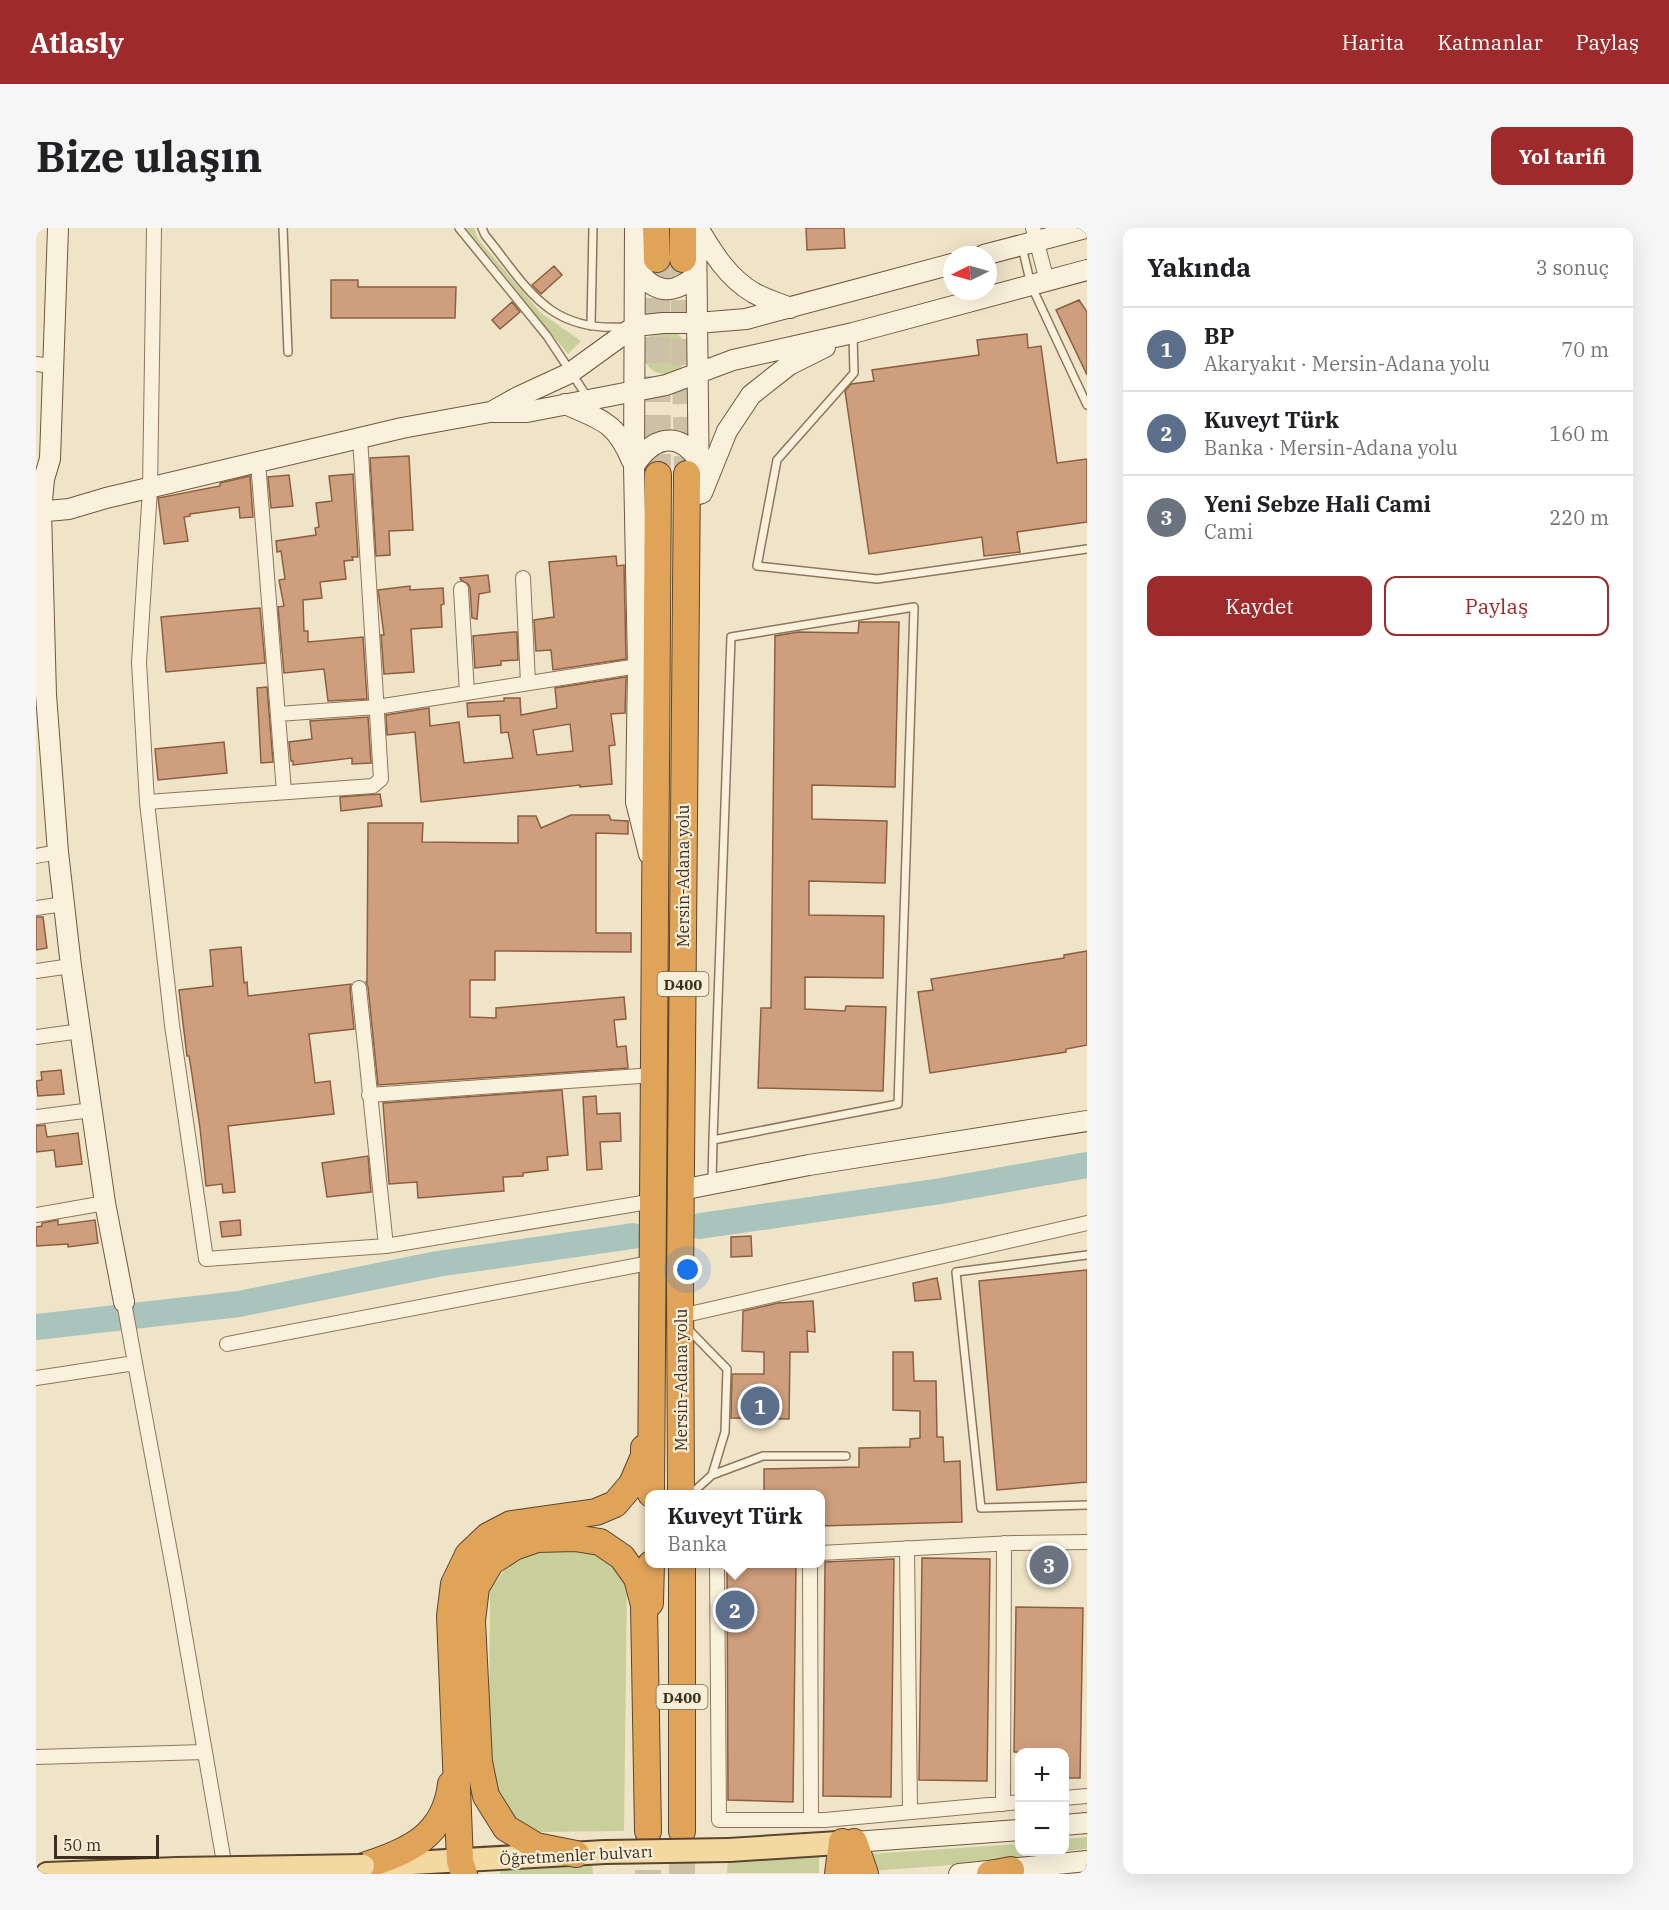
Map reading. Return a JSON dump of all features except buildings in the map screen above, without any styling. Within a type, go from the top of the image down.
[{"type":"highway","points":[[646,263],[656,228]]},
{"type":"highway","points":[[683,228],[689,267]]},
{"type":"highway","name":"Mersin-Adana yolu","points":[[681,1490],[683,883],[692,466]]},
{"type":"highway","name":"Mersin-Adana yolu","points":[[646,470],[656,883],[651,1490]]},
{"type":"highway","points":[[462,1867],[450,1616],[454,1584],[468,1555],[488,1536],[511,1524],[596,1512],[615,1504],[632,1484],[644,1456],[649,1406],[654,1271]]},
{"type":"highway","name":"D400","points":[[576,1854],[536,1846],[506,1828],[486,1796],[479,1762],[472,1621],[476,1587],[491,1562],[514,1547],[537,1539],[575,1538],[600,1542],[622,1557],[636,1578],[644,1605],[648,1831],[651,1568]]},
{"type":"highway","name":"D400","points":[[682,1568],[682,1832]]},
{"type":"highway","points":[[363,1866],[390,1857],[432,1831],[449,1800],[455,1745]]},
{"type":"highway","points":[[838,1874],[848,1842]]},
{"type":"highway","points":[[848,1842],[865,1874]]},
{"type":"main road","points":[[44,479],[39,440],[40,365],[47,228]]},
{"type":"main road","points":[[58,228],[50,459],[38,511],[46,695],[58,852],[71,966],[105,1203],[124,1302]]},
{"type":"main road","points":[[635,228],[646,263],[635,327],[635,391],[646,470],[638,666],[636,802],[656,883]]},
{"type":"main road","points":[[646,263],[643,278],[652,285],[663,289],[674,289],[685,285],[697,228]]},
{"type":"main road","points":[[697,228],[715,257],[732,276],[754,293],[790,308]]},
{"type":"main road","points":[[997,250],[1030,238],[1086,228]]},
{"type":"main road","points":[[490,412],[570,373],[635,327],[663,323],[746,319],[943,266]]},
{"type":"main road","points":[[689,267],[697,323],[692,466]]},
{"type":"main road","points":[[38,511],[69,509],[360,437],[490,412],[527,412],[666,385],[733,360],[853,333],[1087,270]]},
{"type":"main road","points":[[699,501],[727,432],[750,395],[789,365],[853,333]]},
{"type":"main road","points":[[566,404],[603,420],[624,441],[646,470]]},
{"type":"main road","points":[[646,470],[642,454],[658,442],[669,440],[689,447],[699,501],[696,768],[683,883]]},
{"type":"main road","points":[[39,532],[69,509]]},
{"type":"main road","points":[[681,1190],[809,1165],[1087,1121]]},
{"type":"main road","points":[[1069,1825],[1087,1823]]},
{"type":"main road","points":[[848,1842],[1015,1830]]},
{"type":"main road","name":"Öğretmenler bulvarı","points":[[47,1874],[177,1869],[462,1867],[605,1852],[729,1850],[848,1842]]},
{"type":"main road","points":[[959,1874],[1000,1872],[1087,1861]]},
{"type":"street","points":[[154,228],[150,489],[140,662],[147,802],[172,1025],[206,1259],[386,1246],[654,1201]]},
{"type":"street","points":[[1030,238],[1039,283]]},
{"type":"street","points":[[147,802],[373,786],[381,779],[360,437]]},
{"type":"street","points":[[258,462],[284,792]]},
{"type":"street","points":[[523,578],[528,683]]},
{"type":"street","points":[[460,589],[467,693]]},
{"type":"street","points":[[278,714],[377,707],[638,666]]},
{"type":"street","points":[[36,856],[58,852]]},
{"type":"street","points":[[36,908],[64,904]]},
{"type":"street","points":[[36,972],[71,966]]},
{"type":"street","points":[[359,988],[386,1246]]},
{"type":"street","points":[[36,1037],[81,1031]]},
{"type":"street","points":[[369,1095],[654,1075]]},
{"type":"street","points":[[36,1117],[92,1110]]},
{"type":"street","points":[[36,1215],[105,1203]]},
{"type":"street","points":[[681,1319],[1087,1223]]},
{"type":"street","points":[[227,1344],[654,1271]]},
{"type":"street","points":[[124,1302],[226,1874]]},
{"type":"street","points":[[36,1378],[135,1362]]},
{"type":"street","points":[[825,1553],[1087,1542]]},
{"type":"street","points":[[1003,1804],[1004,1544]]},
{"type":"street","points":[[907,1548],[910,1812]]},
{"type":"street","points":[[717,1568],[719,1820],[811,1820],[1015,1803]]},
{"type":"street","points":[[810,1568],[811,1820]]},
{"type":"street","points":[[36,1757],[204,1752]]},
{"type":"street","points":[[1069,1798],[1087,1796]]},
{"type":"lane","points":[[284,228],[288,352]]},
{"type":"lane","points":[[459,228],[547,336],[603,420]]},
{"type":"lane","points":[[482,228],[485,235],[540,303],[558,316],[580,325],[605,328],[635,327]]},
{"type":"lane","points":[[591,326],[593,228]]},
{"type":"lane","points":[[1039,283],[1087,405]]},
{"type":"lane","points":[[853,333],[854,373],[777,460],[757,566],[877,579],[1087,549]]},
{"type":"lane","points":[[712,1184],[713,1140],[731,637],[914,607],[898,1104],[713,1140]]},
{"type":"lane","points":[[1087,1255],[957,1272],[981,1509],[1087,1505]]},
{"type":"lane","points":[[681,1319],[727,1369],[725,1432],[712,1475]]},
{"type":"lane","points":[[695,1490],[712,1475],[763,1456],[846,1456]]},
{"type":"green space","points":[[466,228],[474,228],[478,239],[541,313],[581,341],[568,354]]},
{"type":"green space","points":[[665,330],[681,336],[687,352],[681,368],[665,374],[649,368],[643,352],[649,336]]},
{"type":"green space","points":[[569,1547],[606,1553],[627,1579],[624,1831],[539,1832],[512,1816],[495,1785],[489,1719],[490,1590],[507,1567],[530,1554]]},
{"type":"green space","points":[[1087,1837],[1087,1849],[1069,1851],[1069,1839]]},
{"type":"green space","points":[[1015,1844],[1015,1856],[1032,1856],[979,1863],[870,1871],[870,1854]]},
{"type":"green space","points":[[819,1856],[819,1873],[727,1873],[728,1858]]},
{"type":"green space","points":[[592,1863],[593,1874],[500,1874],[500,1865]]},
{"type":"waterway","points":[[700,1226],[941,1191],[1087,1165]]},
{"type":"waterway","points":[[36,1327],[239,1304],[437,1264],[633,1236]]},
{"type":"tunnel","points":[[657,259],[658,475]]},
{"type":"tunnel","points":[[683,261],[687,471]]},
{"type":"tunnel","points":[[648,1831],[648,1874]]},
{"type":"tunnel","points":[[682,1831],[682,1874]]},
{"type":"place","name":"BP","points":[[760,1406]]},
{"type":"place","name":"Yeni Sebze Hali Cami","points":[[1049,1565]]},
{"type":"place","name":"Kuveyt Türk","points":[[735,1610]]}]
